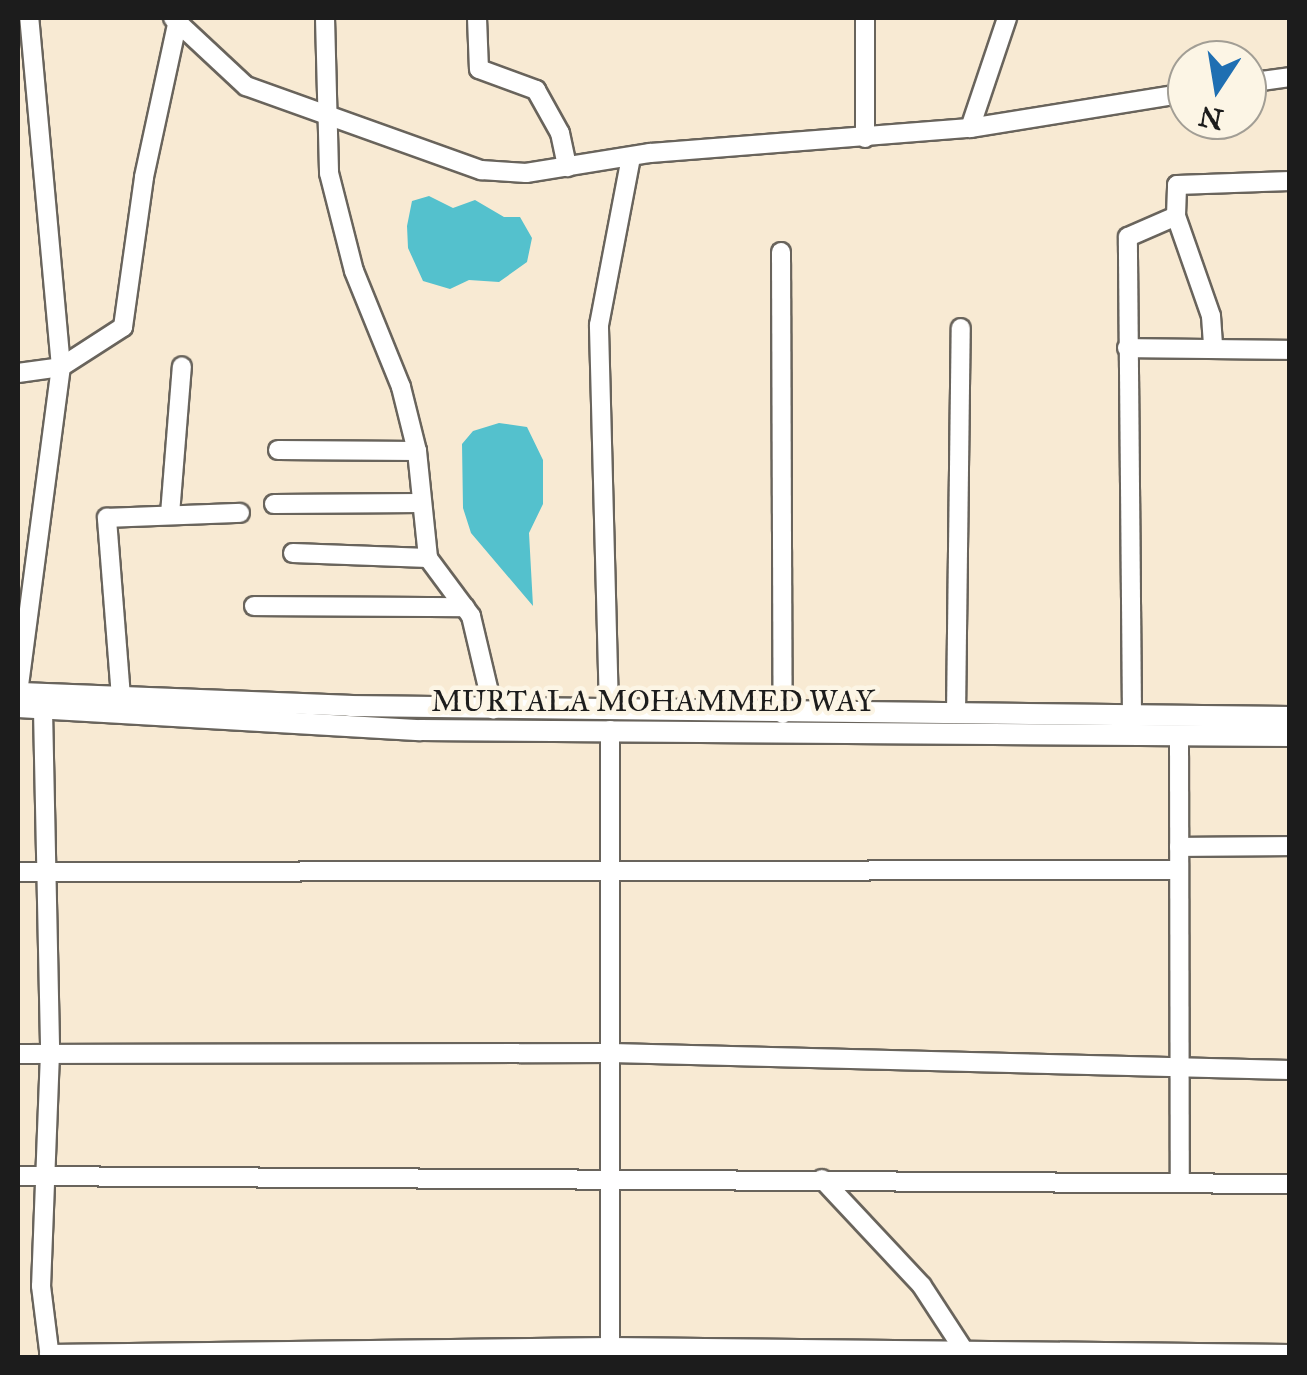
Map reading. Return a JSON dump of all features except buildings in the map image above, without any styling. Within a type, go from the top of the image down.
[{"type":"main road","name":"MURTALA MOHAMMED WAY","points":[[18,693],[493,709],[609,720],[1290,736]]},
{"type":"main road","name":"MURTALA MOHAMMED WAY","points":[[18,708],[318,727],[784,714],[1290,717]]},
{"type":"street","points":[[18,37],[27,18]]},
{"type":"street","points":[[18,693],[61,367],[27,18]]},
{"type":"street","points":[[325,18],[324,113],[330,173],[354,271],[401,387],[417,451],[428,558],[465,607],[479,637],[493,709]]},
{"type":"street","points":[[477,18],[479,69],[536,90],[560,133],[567,167]]},
{"type":"street","points":[[864,18],[865,138]]},
{"type":"street","points":[[970,128],[1007,18]]},
{"type":"street","points":[[18,373],[61,367],[119,333],[126,320],[144,177],[175,21]]},
{"type":"street","points":[[175,21],[246,86],[482,170],[567,167],[970,128],[1167,96]]},
{"type":"street","points":[[610,1352],[609,720],[599,324],[631,158]]},
{"type":"street","points":[[1214,348],[1211,316],[1176,216],[1174,190],[1183,183],[1290,181]]},
{"type":"street","points":[[1132,714],[1128,237],[1176,216]]},
{"type":"street","points":[[781,252],[784,714]]},
{"type":"street","points":[[956,714],[960,328]]},
{"type":"street","points":[[1127,348],[1290,350]]},
{"type":"street","points":[[170,514],[182,366]]},
{"type":"street","points":[[278,450],[417,451]]},
{"type":"street","points":[[274,504],[421,504]]},
{"type":"street","points":[[120,697],[107,518],[240,513]]},
{"type":"street","points":[[293,553],[428,558]]},
{"type":"street","points":[[254,606],[465,607]]},
{"type":"street","points":[[43,710],[50,1053],[41,1286],[49,1356],[964,1349],[988,1355],[1290,1354]]},
{"type":"street","points":[[1179,735],[1180,1184]]},
{"type":"street","points":[[1179,847],[1290,846]]},
{"type":"street","points":[[18,872],[1180,870]]},
{"type":"street","points":[[18,1054],[611,1052],[1290,1070]]},
{"type":"street","points":[[18,1176],[609,1176],[1290,1184]]},
{"type":"street","points":[[822,1180],[922,1286],[964,1349]]},
{"type":"water","points":[[429,196],[453,208],[475,200],[504,217],[520,217],[532,238],[527,262],[499,282],[469,280],[450,289],[423,281],[408,248],[407,226],[412,201]]},
{"type":"water","points":[[499,423],[527,427],[543,460],[543,504],[529,533],[533,606],[471,533],[463,508],[462,444],[473,431]]}]
